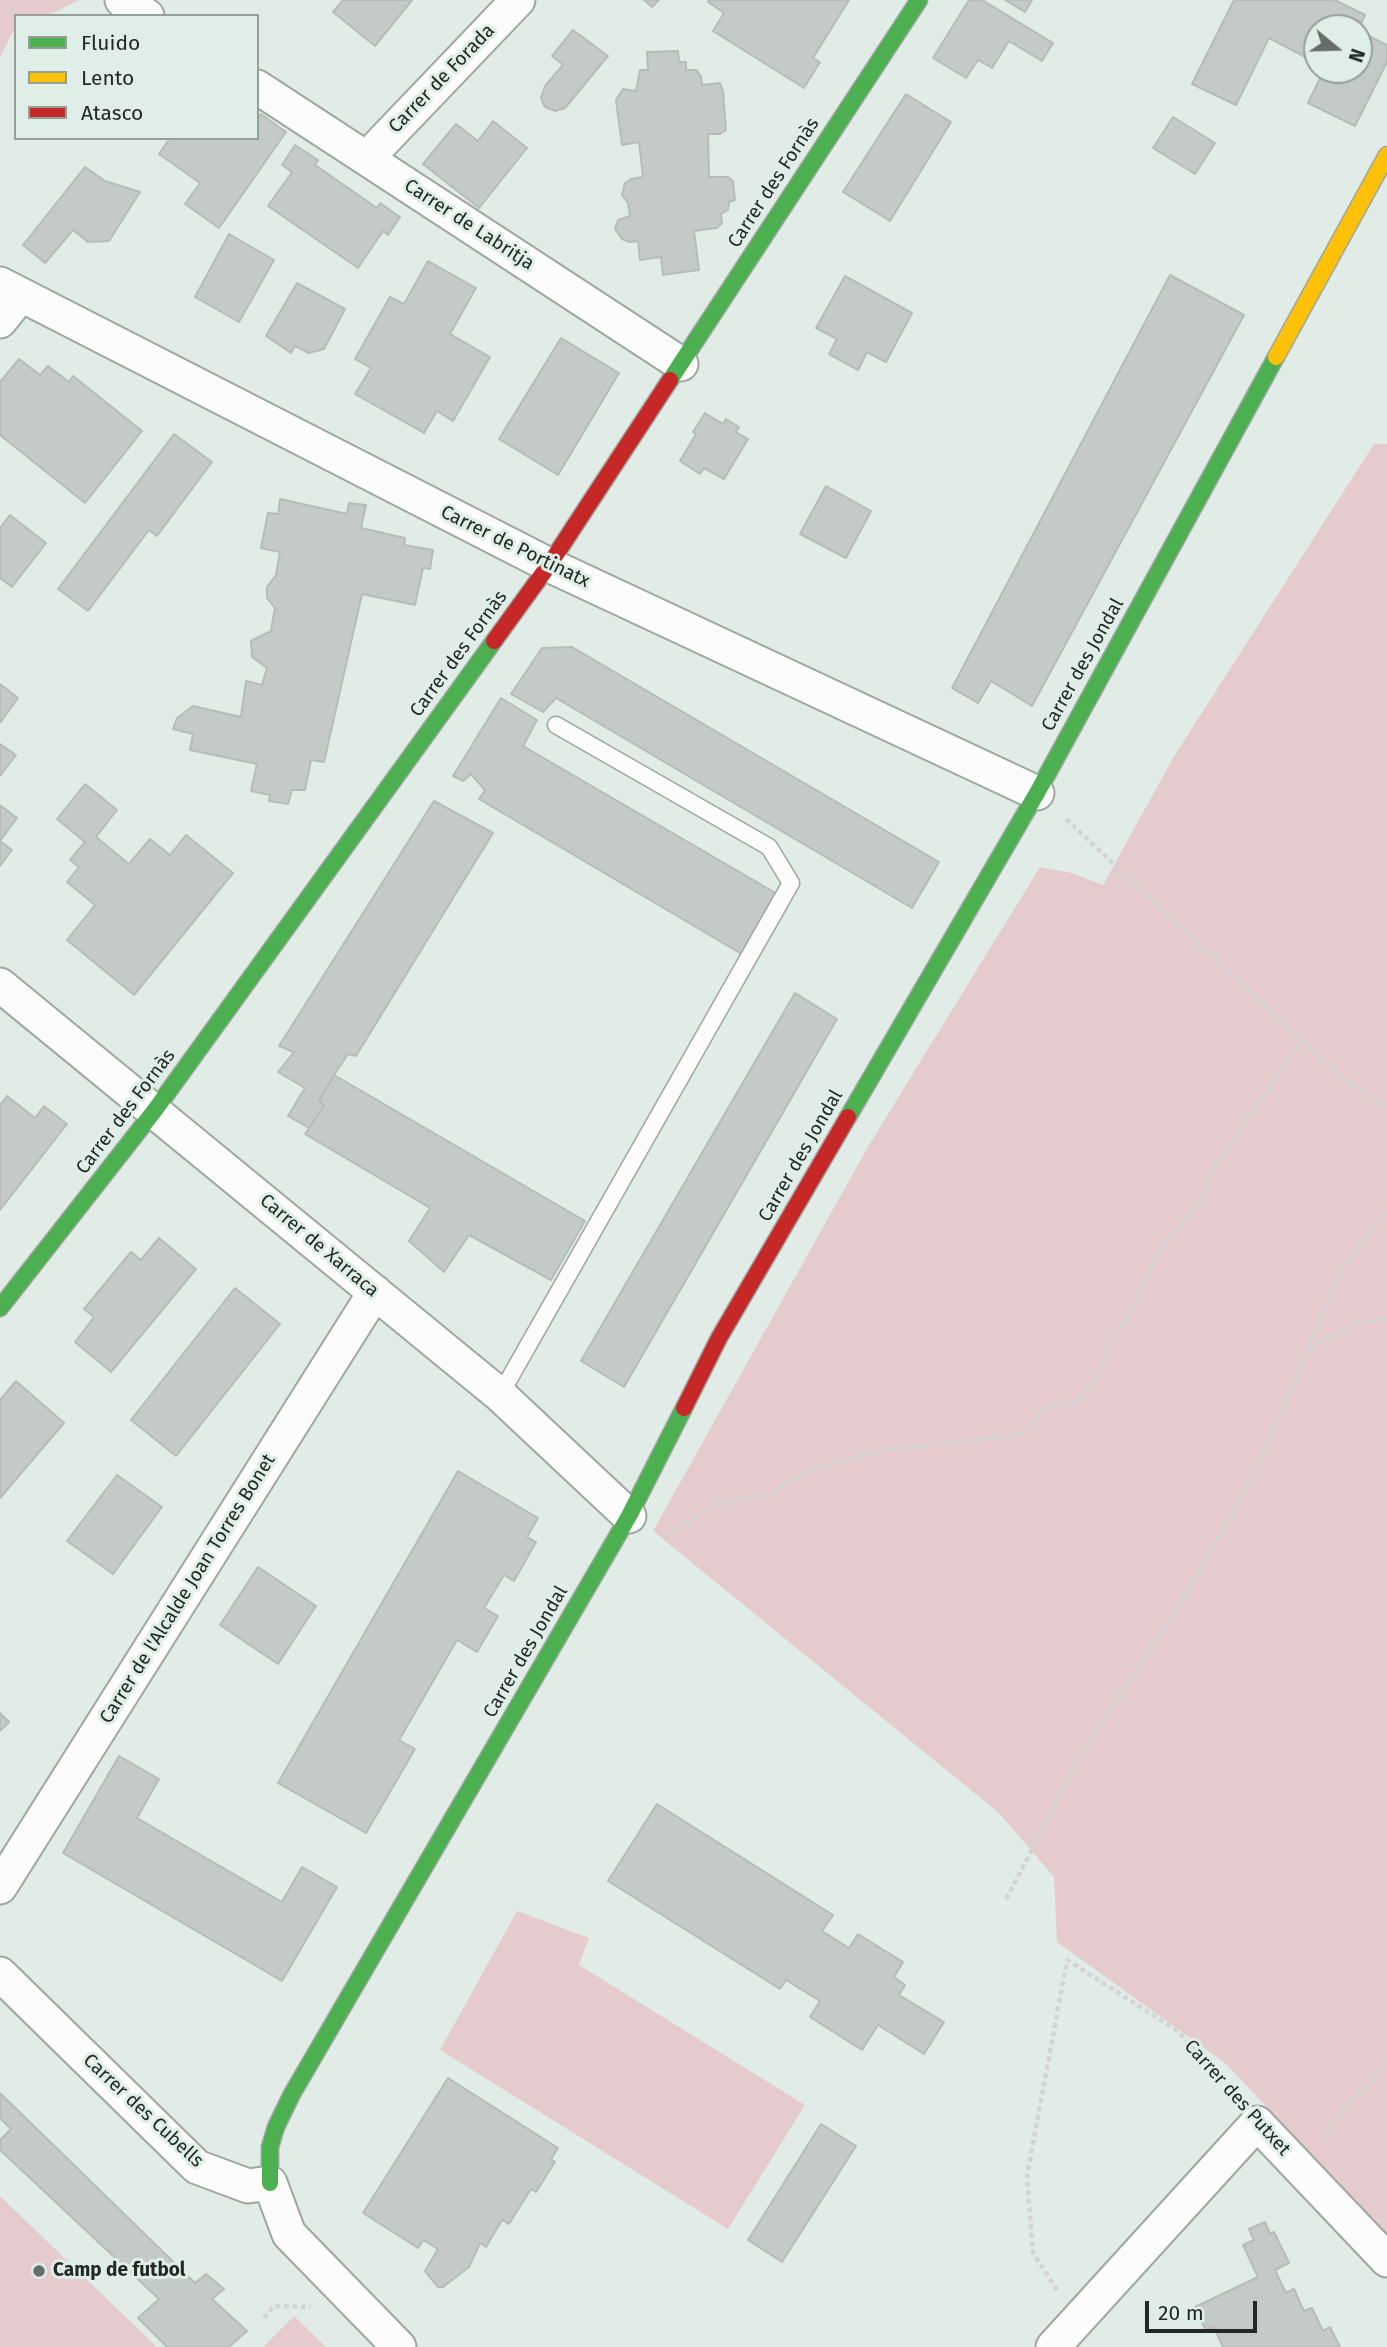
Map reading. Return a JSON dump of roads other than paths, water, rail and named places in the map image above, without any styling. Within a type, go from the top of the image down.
[{"type":"street","points":[[122,0],[144,14]]},
{"type":"street","name":"Carrer de Forada","points":[[367,158],[518,0]]},
{"type":"street","name":"Carrer des Fornàs","points":[[0,1308],[155,1110],[549,565],[919,0]]},
{"type":"street","name":"Carrer de Labritja","points":[[259,88],[681,364]]},
{"type":"street","name":"Carrer des Jondal","points":[[270,2183],[270,2147],[276,2127],[292,2094],[629,1516],[719,1338],[1037,793],[1387,155]]},
{"type":"street","points":[[0,321],[10,290]]},
{"type":"street","name":"Carrer de Portinatx","points":[[10,290],[549,565],[1037,793]]},
{"type":"street","name":"Carrer de Xarraca","points":[[0,985],[500,1395],[629,1516]]},
{"type":"street","name":"Carrer de l'Alcalde Joan Torres Bonet","points":[[0,1886],[375,1292]]},
{"type":"street","name":"Carrer des Cubells","points":[[0,1974],[197,2167],[248,2186],[270,2183]]},
{"type":"street","name":"Carrer des Putxet","points":[[1054,2347],[1257,2123],[1387,2260]]},
{"type":"street","points":[[270,2183],[289,2234],[399,2347]]},
{"type":"lane","points":[[500,1395],[791,883],[769,847],[556,725]]},
{"type":"place","name":"Camp de futbol","points":[[39,2271]]}]
